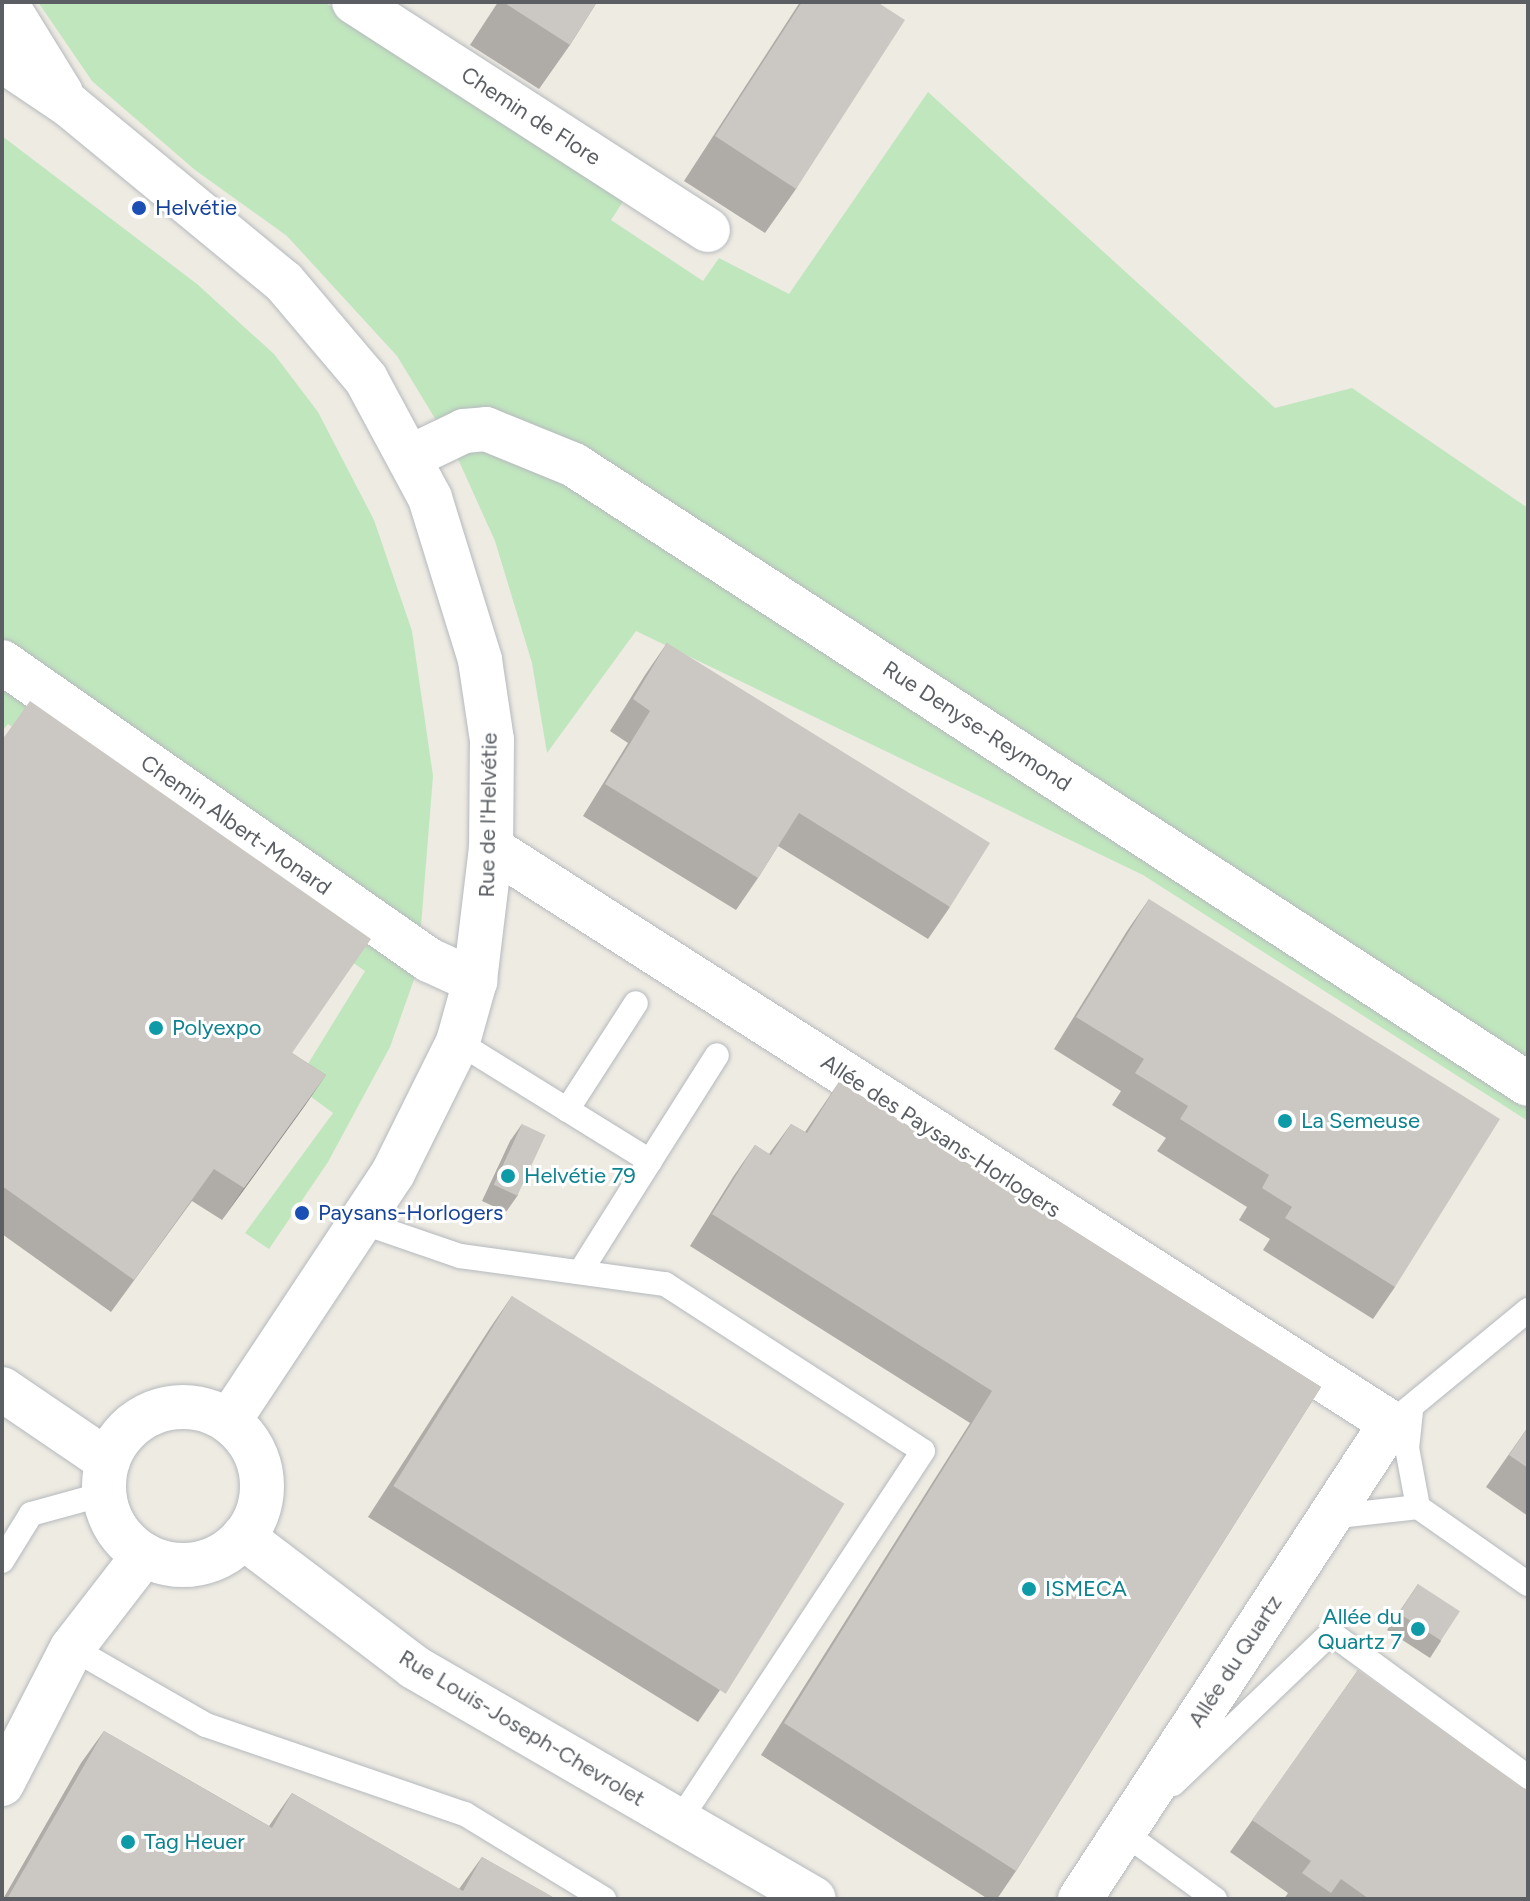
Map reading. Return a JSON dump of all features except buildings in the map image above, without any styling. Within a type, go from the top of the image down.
[{"type":"street","name":"Rue de l'Helvétie","points":[[5,2],[69,105]]},
{"type":"street","name":"Chemin de Flore","points":[[354,2],[708,230]]},
{"type":"street","name":"Rue de l'Helvétie","points":[[2,60],[69,105],[284,282],[366,379],[410,457],[460,581],[480,660],[492,740],[491,848],[475,981],[458,1042],[438,1094],[361,1222],[229,1421]]},
{"type":"street","name":"Rue Denyse-Reymond","points":[[410,457],[464,431],[486,429],[574,465],[1528,1084]]},
{"type":"street","name":"Chemin Albert-Monard","points":[[2,662],[429,960],[475,981]]},
{"type":"street","name":"Allée des Paysans-Horlogers","points":[[491,848],[1401,1417]]},
{"type":"street","points":[[2,1389],[106,1478]]},
{"type":"street","points":[[183,1406],[229,1421],[248,1440],[261,1477],[256,1515],[243,1537],[197,1564],[144,1555],[117,1529],[106,1478],[119,1439],[158,1410],[183,1406]]},
{"type":"street","name":"Allée du Quartz","points":[[1080,1899],[1329,1517],[1401,1417]]},
{"type":"street","name":"Rue Louis-Joseph-Chevrolet","points":[[243,1537],[414,1667],[814,1899]]},
{"type":"street","points":[[2,1784],[72,1648],[144,1555]]},
{"type":"lane","points":[[567,1110],[636,1003]]},
{"type":"lane","points":[[458,1042],[650,1161]]},
{"type":"lane","points":[[580,1272],[717,1055]]},
{"type":"lane","points":[[361,1222],[460,1256],[665,1284],[923,1451],[680,1820]]},
{"type":"lane","points":[[1418,1507],[1401,1417],[1528,1310]]},
{"type":"lane","points":[[2,1561],[31,1514],[106,1478]]},
{"type":"lane","points":[[1329,1517],[1418,1507],[1528,1584]]},
{"type":"lane","points":[[1215,1899],[1123,1832],[1331,1633],[1528,1777]]},
{"type":"lane","points":[[72,1648],[206,1725],[465,1814],[604,1899]]},
{"type":"green space","points":[[38,2],[324,2],[626,197],[611,220],[703,281],[719,258],[789,294],[928,92],[1275,408],[1352,388],[1528,508],[1528,1121],[1143,875],[636,631],[547,753],[532,663],[495,541],[453,448],[397,356],[287,236],[195,170],[92,81]]},
{"type":"green space","points":[[2,136],[197,284],[274,354],[318,412],[374,520],[412,631],[433,776],[421,926],[390,915],[2,651]]},
{"type":"green space","points":[[2,685],[416,974],[390,1047],[328,1162],[269,1249],[245,1233],[333,1113],[295,1085],[365,971],[8,724],[2,731]]},
{"type":"place","name":"Helvétie","points":[[139,208]]},
{"type":"place","name":"Polyexpo","points":[[156,1028]]},
{"type":"place","name":"La Semeuse","points":[[1285,1121]]},
{"type":"place","name":"Helvétie 79","points":[[508,1176]]},
{"type":"place","name":"Paysans-Horlogers","points":[[302,1213]]},
{"type":"place","name":"ISMECA","points":[[1029,1589]]},
{"type":"place","name":"Allée du Quartz 7","points":[[1418,1629]]},
{"type":"place","name":"Tag Heuer","points":[[128,1842]]}]
